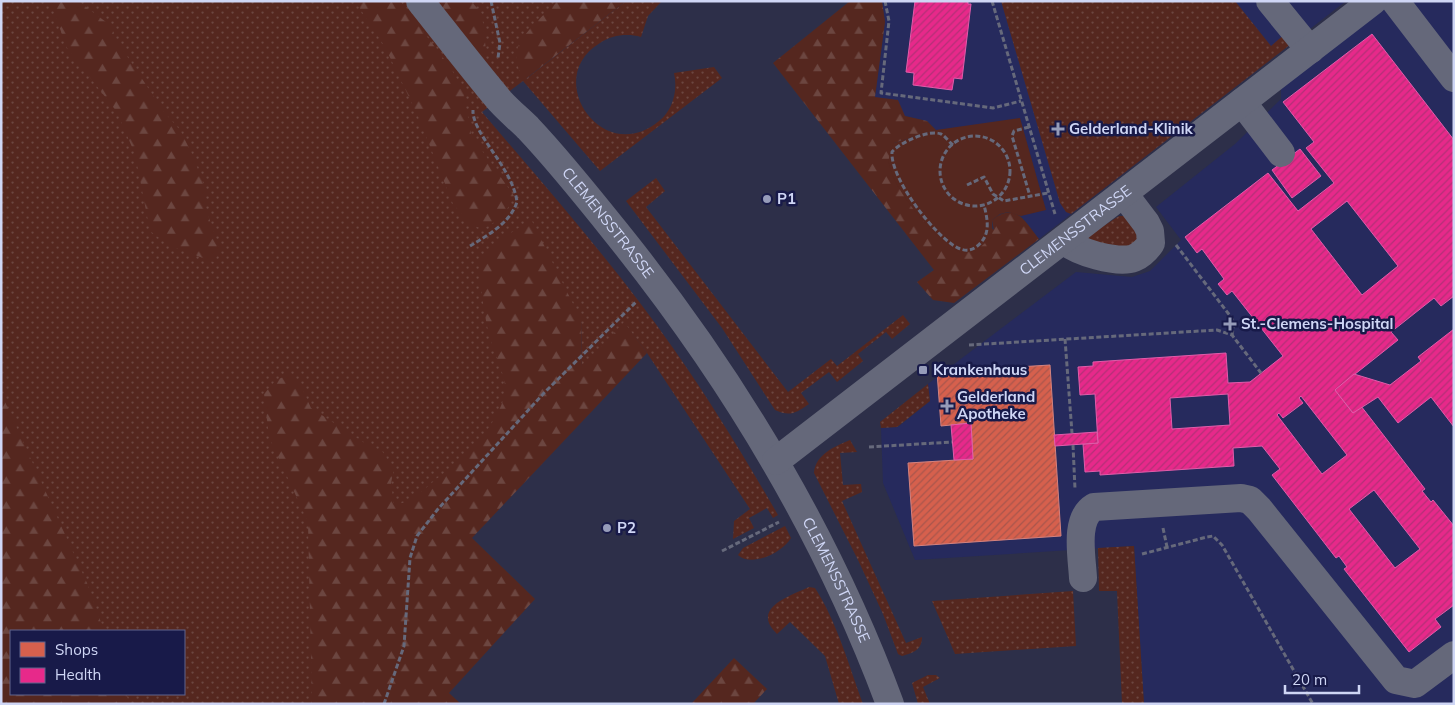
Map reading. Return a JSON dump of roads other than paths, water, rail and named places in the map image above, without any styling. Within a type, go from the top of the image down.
[{"type":"street","name":"CLEMENSSTRASSE","points":[[420,1],[502,103],[547,150],[656,283],[702,346],[776,461],[802,510],[851,609],[890,704]]},
{"type":"street","points":[[1270,1],[1310,50]]},
{"type":"street","name":"CLEMENSSTRASSE","points":[[776,461],[1373,1]]},
{"type":"street","points":[[1395,1],[1454,78]]},
{"type":"street","points":[[1242,102],[1281,153]]},
{"type":"street","points":[[1064,240],[1080,252],[1132,259],[1148,248],[1152,237],[1146,223],[1124,194]]},
{"type":"street","points":[[1083,578],[1082,525],[1087,511],[1102,505],[1241,498],[1250,500],[1259,508],[1396,680],[1415,684],[1454,655]]},
{"type":"place","name":"Gelderland-Klinik","points":[[1058,129]]},
{"type":"place","name":"P1","points":[[767,199]]},
{"type":"place","name":"St.-Clemens-Hospital","points":[[1230,324]]},
{"type":"place","name":"Krankenhaus","points":[[923,370]]},
{"type":"place","name":"Gelderland Apotheke","points":[[947,406]]},
{"type":"place","name":"P2","points":[[607,528]]}]
